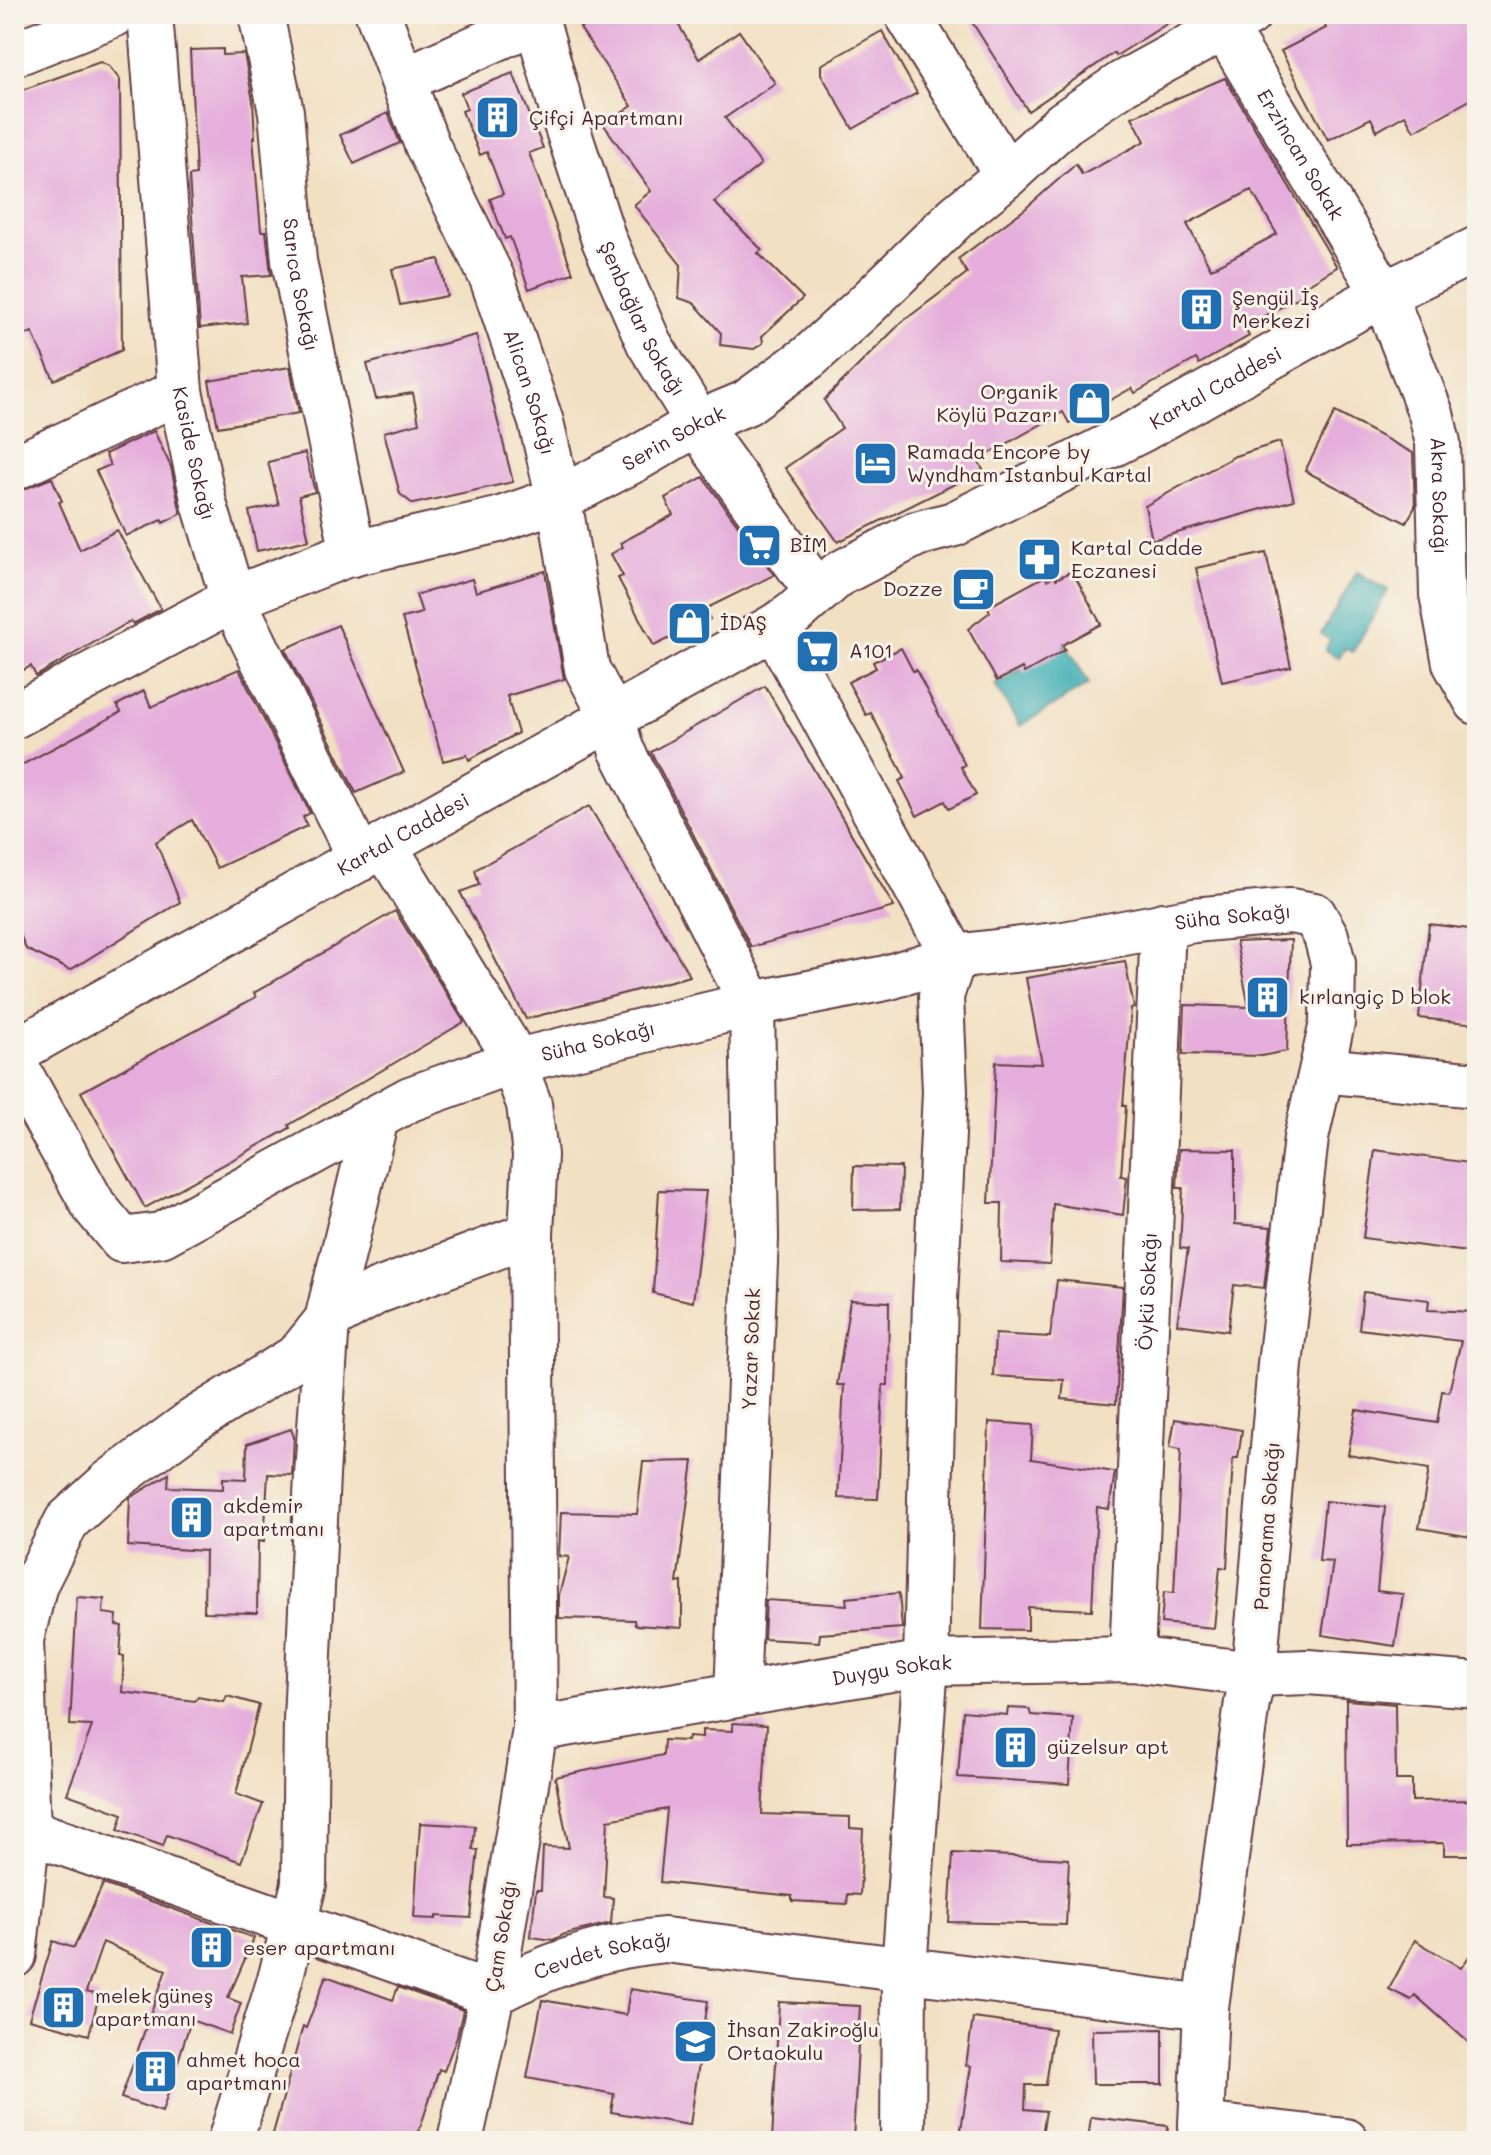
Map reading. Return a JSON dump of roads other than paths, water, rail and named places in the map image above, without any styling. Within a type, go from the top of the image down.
[{"type":"street","points":[[14,54],[115,14]]},
{"type":"street","name":"Kaside Sokağı","points":[[150,14],[180,391],[204,503],[233,599],[372,852],[506,1043],[529,1104],[535,1155],[531,1234]]},
{"type":"street","name":"Sarıca Sokağı","points":[[261,14],[281,112],[294,261],[353,554]]},
{"type":"street","name":"Alican Sokağı","points":[[378,14],[427,145],[492,278],[541,422],[559,499],[587,669],[613,719],[621,749],[752,1004]]},
{"type":"street","points":[[907,14],[1007,175]]},
{"type":"street","points":[[403,80],[536,17]]},
{"type":"street","name":"Şenbağlar Sokağı","points":[[536,17],[565,121],[604,240],[649,343],[698,423],[794,611],[954,957]]},
{"type":"street","name":"Serin Sokak","points":[[14,716],[233,599],[353,554],[498,520],[559,499],[698,423],[746,403],[809,357],[957,216],[1064,123],[1230,18]]},
{"type":"street","name":"Erzincan Sokak","points":[[1230,18],[1384,294]]},
{"type":"street","name":"Kartal Caddesi","points":[[14,1052],[613,719],[794,611],[854,596],[923,553],[954,524],[1141,430],[1384,294],[1477,249]]},
{"type":"street","name":"Akra Sokağı","points":[[1384,294],[1431,414],[1438,443],[1442,594],[1455,663],[1477,702]]},
{"type":"street","points":[[14,468],[180,391]]},
{"type":"street","name":"Süha Sokağı","points":[[14,1063],[94,1206],[122,1240],[161,1235],[410,1099],[513,1062],[752,1004],[886,978],[954,957],[1064,944],[1194,920],[1290,911],[1314,915]]},
{"type":"street","name":"Panorama Sokağı","points":[[1202,2133],[1206,2007],[1247,1702],[1254,1674],[1280,1364],[1306,1138],[1332,1023],[1333,963],[1326,936],[1314,915]]},
{"type":"street","name":"Öykü Sokağı","points":[[1132,1659],[1163,925]]},
{"type":"street","points":[[903,2141],[904,1969],[926,1663],[935,1299],[945,1092],[941,996],[954,957]]},
{"type":"street","name":"Yazar Sokak","points":[[737,1694],[756,1238],[752,1004]]},
{"type":"street","points":[[1322,1070],[1477,1085]]},
{"type":"street","points":[[230,2141],[296,1924],[304,1884],[306,1721],[327,1320],[376,1118]]},
{"type":"street","points":[[14,1955],[28,1831],[18,1639],[35,1584],[67,1521],[110,1482],[193,1421],[298,1356],[327,1320],[378,1291],[531,1234]]},
{"type":"street","name":"Çam Sokağı","points":[[460,2141],[492,1994],[535,1729],[531,1234]]},
{"type":"street","name":"Duygu Sokak","points":[[535,1729],[926,1663],[1132,1659],[1254,1674],[1308,1672],[1477,1685]]},
{"type":"street","points":[[28,1831],[492,1994]]},
{"type":"street","name":"Cevdet Sokağı","points":[[492,1994],[534,1972],[572,1959],[633,1942],[665,1940],[1206,2007]]},
{"type":"street","points":[[1202,2133],[1346,2141]]},
{"type":"water","points":[[1357,572],[1388,590],[1353,652],[1345,648],[1339,658],[1325,650],[1330,640],[1321,634]]},
{"type":"water","points":[[1065,643],[1089,684],[1020,726],[995,685]]},
{"type":"place","name":"Çifçi Apartmanı","points":[[498,118]]},
{"type":"place","name":"Şengül İş Merkezi","points":[[1201,309]]},
{"type":"place","name":"Organik Köylü Pazarı","points":[[1089,404]]},
{"type":"place","name":"Ramada Encore by Wyndham Istanbul Kartal","points":[[876,464]]},
{"type":"place","name":"BİM","points":[[759,545]]},
{"type":"place","name":"Kartal Cadde Eczanesi","points":[[1040,559]]},
{"type":"place","name":"Dozze","points":[[974,589]]},
{"type":"place","name":"İDAŞ","points":[[689,623]]},
{"type":"place","name":"A101","points":[[818,651]]},
{"type":"place","name":"kırlangiç D blok","points":[[1268,997]]},
{"type":"place","name":"akdemir apartmanı","points":[[192,1517]]},
{"type":"place","name":"güzelsur apt","points":[[1016,1747]]},
{"type":"place","name":"eser apartmanı","points":[[212,1948]]},
{"type":"place","name":"melek güneş apartmanı","points":[[64,2007]]},
{"type":"place","name":"İhsan Zakiroğlu Ortaokulu","points":[[696,2041]]},
{"type":"place","name":"ahmet hoca apartmanı","points":[[155,2071]]}]
